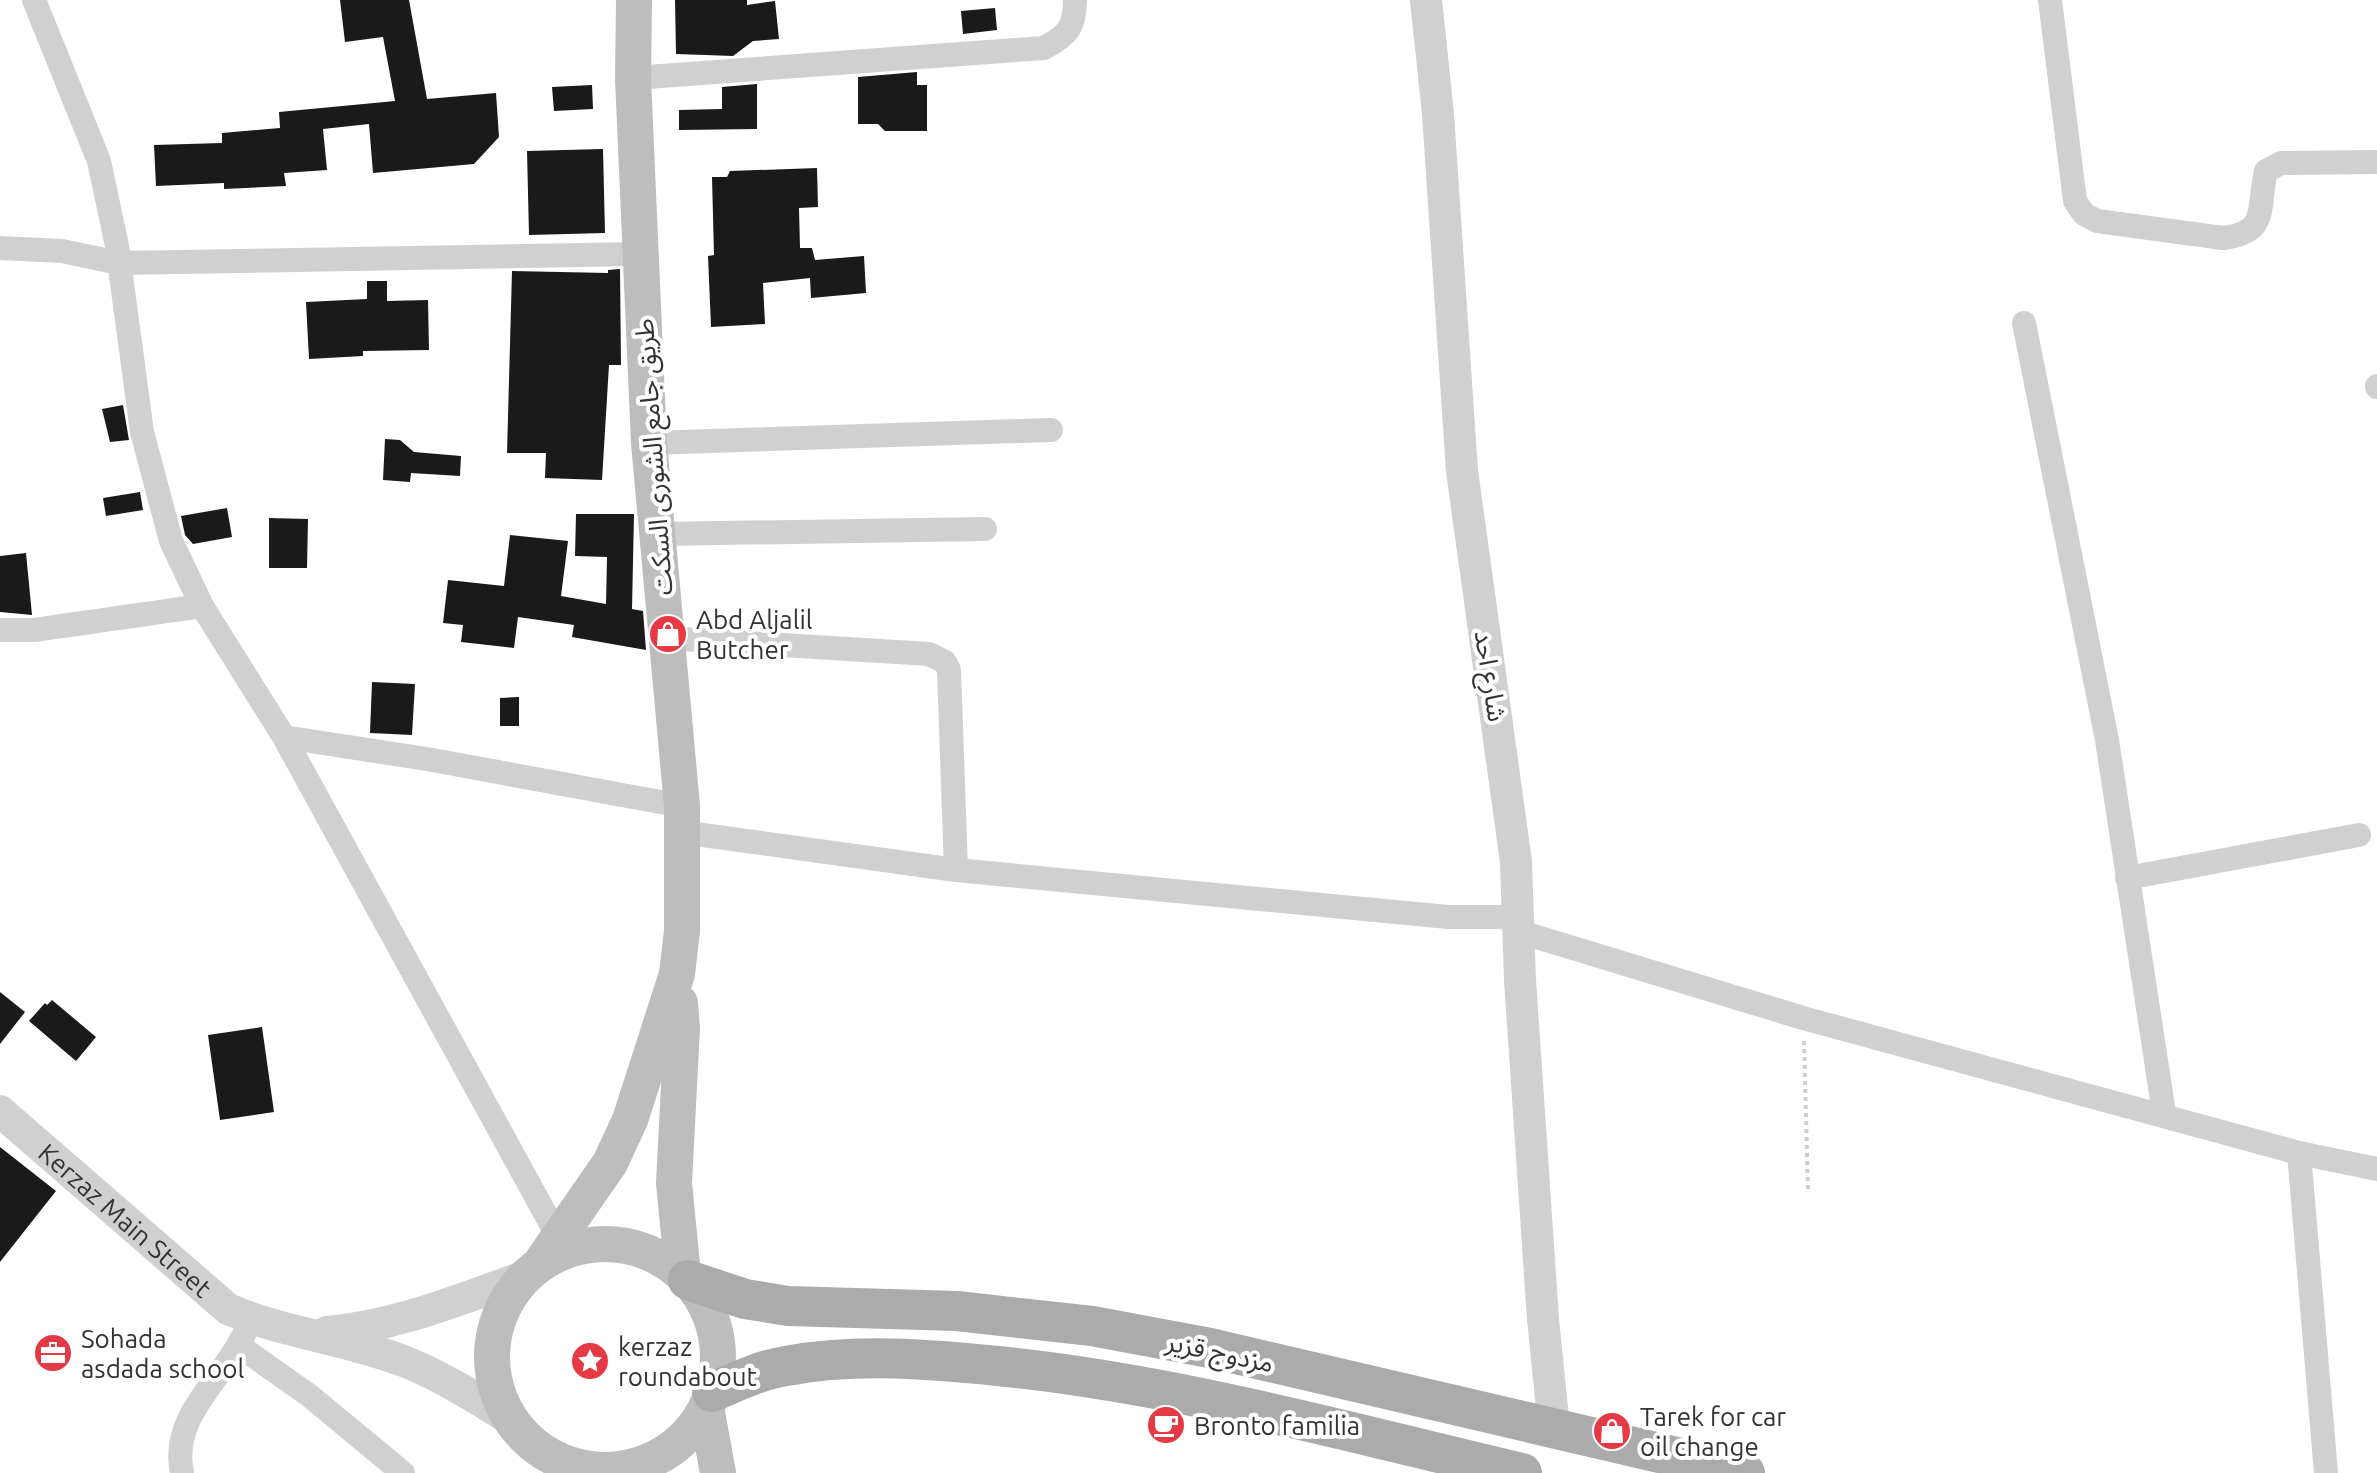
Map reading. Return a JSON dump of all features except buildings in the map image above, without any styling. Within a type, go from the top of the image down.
[{"type":"main road","name":"طريق جامع الشورى السكت","points":[[541,1258],[610,1163],[630,1120],[677,974],[682,931],[682,819],[649,443],[633,78],[634,0]]},
{"type":"main road","points":[[677,974],[682,1028],[674,1183],[685,1277],[712,1321],[717,1369],[709,1399],[718,1473]]},
{"type":"main road","points":[[685,1277],[639,1249],[614,1244],[588,1245],[541,1258],[511,1293],[494,1334],[494,1378],[510,1419],[524,1437],[559,1465],[610,1471],[642,1463],[673,1447],[709,1399]]},
{"type":"main road","name":"مزدوج قزير","points":[[685,1277],[745,1299],[788,1306],[957,1311],[1092,1326],[1210,1348],[1554,1428],[1673,1466],[1745,1473]]},
{"type":"main road","name":"مزدوج قزير","points":[[709,1399],[782,1366],[827,1360],[897,1358],[969,1363],[1081,1374],[1202,1396],[1522,1473]]},
{"type":"street","points":[[34,0],[99,161],[119,263],[142,432],[171,541],[202,606],[284,737],[541,1258]]},
{"type":"street","points":[[633,78],[1044,48],[1067,36],[1075,19],[1075,0]]},
{"type":"street","name":"شارع احد","points":[[1426,0],[1436,90],[1462,471],[1516,862],[1517,924],[1546,1352],[1554,1428]]},
{"type":"street","points":[[2050,0],[2075,201],[2084,214],[2097,221],[2223,238],[2242,235],[2252,230],[2260,219],[2260,193],[2266,171],[2281,163],[2377,162]]},
{"type":"street","points":[[0,248],[73,253],[119,263],[641,254]]},
{"type":"street","points":[[2024,323],[2107,740],[2164,1113]]},
{"type":"street","points":[[649,443],[1051,430]]},
{"type":"street","points":[[657,534],[985,529]]},
{"type":"street","points":[[0,630],[34,630],[202,606]]},
{"type":"street","points":[[666,638],[929,654],[945,662],[949,670],[956,870]]},
{"type":"street","points":[[284,737],[427,759],[682,819],[956,870],[1517,924],[1803,1018],[2164,1113],[2299,1153],[2377,1169]]},
{"type":"street","points":[[2127,878],[2359,835]]},
{"type":"street","name":"Kerzaz Main Street","points":[[0,1111],[228,1309],[244,1332],[300,1334],[364,1329],[541,1258]]},
{"type":"street","points":[[2299,1153],[2326,1473]]},
{"type":"street","points":[[178,1467],[182,1427],[244,1332],[310,1396],[403,1473]]},
{"type":"street","name":"Kerzaz Main Street","points":[[300,1334],[407,1362],[448,1381],[510,1419]]},
{"type":"path","points":[[1803,1018],[1808,1190]]},
{"type":"place","name":"Abd Aljalil Butcher","points":[[668,634]]},
{"type":"place","name":"Sohada asdada school","points":[[53,1353]]},
{"type":"place","name":"kerzaz roundabout","points":[[590,1361]]},
{"type":"place","name":"Bronto familia","points":[[1166,1425]]},
{"type":"place","name":"Tarek for car oil change","points":[[1612,1431]]}]
